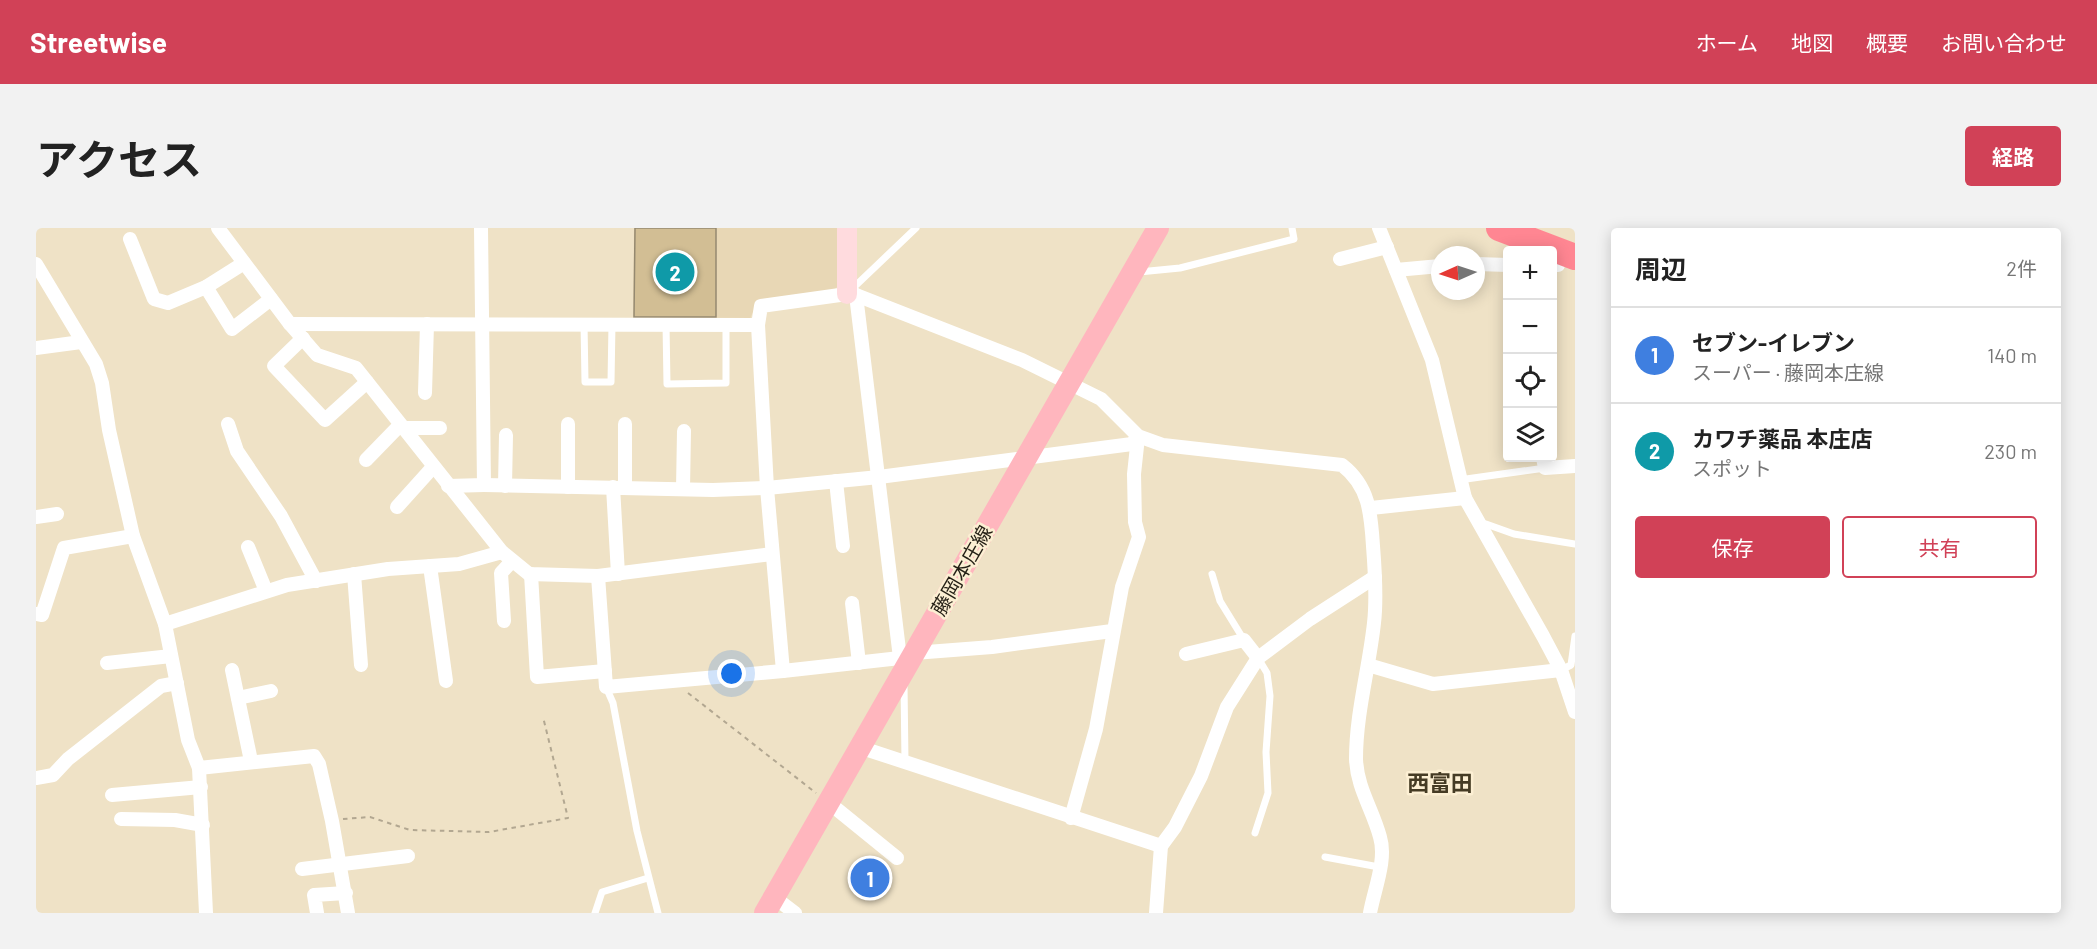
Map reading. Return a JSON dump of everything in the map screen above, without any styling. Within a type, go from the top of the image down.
[{"type":"highway","points":[[1521,235],[1566,254]]},
{"type":"main road","name":"藤岡本庄線","points":[[769,905],[860,747],[906,661],[1070,385],[1158,228]]},
{"type":"street","points":[[218,228],[290,324],[317,355],[356,368],[448,486],[507,556],[531,574],[598,576],[772,554]]},
{"type":"street","points":[[481,228],[484,485]]},
{"type":"street","points":[[847,228],[851,294],[906,661]]},
{"type":"street","points":[[1379,228],[1432,360],[1465,498],[1561,670],[1575,712]]},
{"type":"street","points":[[130,239],[154,299],[168,303],[206,287],[244,264]]},
{"type":"street","points":[[1340,259],[1387,247]]},
{"type":"street","points":[[36,264],[96,364],[102,383],[133,536],[165,624],[188,740],[199,768],[206,913]]},
{"type":"street","points":[[1485,265],[1503,266]]},
{"type":"street","points":[[1396,270],[1431,267]]},
{"type":"street","points":[[206,287],[232,329],[271,299]]},
{"type":"street","points":[[783,671],[767,488],[758,325],[761,306],[851,294],[972,339],[1101,399],[1138,436],[1162,445],[1342,465],[1356,477],[1371,508],[1375,577],[1374,622],[1356,731],[1356,762],[1360,789],[1381,838],[1382,858],[1370,913]]},
{"type":"street","points":[[290,324],[758,325]]},
{"type":"street","points":[[425,393],[427,324]]},
{"type":"street","points":[[303,338],[274,366],[325,420],[367,382]]},
{"type":"street","points":[[36,348],[81,342]]},
{"type":"street","points":[[228,424],[237,451],[281,516],[316,581]]},
{"type":"street","points":[[568,424],[568,487]]},
{"type":"street","points":[[618,574],[619,487],[625,424]]},
{"type":"street","points":[[366,460],[402,427],[440,428]]},
{"type":"street","points":[[683,489],[684,431]]},
{"type":"street","points":[[505,486],[506,435]]},
{"type":"street","points":[[448,486],[767,488],[879,477],[1132,444],[1138,436]]},
{"type":"street","points":[[1071,818],[1096,729],[1112,631],[1122,587],[1139,537],[1135,522],[1134,474],[1138,436]]},
{"type":"street","points":[[1544,463],[1575,466]]},
{"type":"street","points":[[397,507],[433,467]]},
{"type":"street","points":[[836,482],[843,546]]},
{"type":"street","points":[[1371,508],[1465,498]]},
{"type":"street","points":[[36,517],[57,514]]},
{"type":"street","points":[[36,614],[42,615],[64,548],[133,536]]},
{"type":"street","points":[[248,547],[266,591]]},
{"type":"street","points":[[165,624],[266,591],[316,581],[354,574],[459,564],[507,556]]},
{"type":"street","points":[[504,621],[501,573],[507,556]]},
{"type":"street","points":[[430,566],[446,681]]},
{"type":"street","points":[[354,574],[361,665]]},
{"type":"street","points":[[531,574],[537,677],[605,671]]},
{"type":"street","points":[[598,576],[606,687],[859,663],[906,661],[1112,631]]},
{"type":"street","points":[[1156,913],[1161,846],[1175,827],[1201,776],[1227,707],[1258,658],[1310,619],[1375,577]]},
{"type":"street","points":[[852,603],[859,663]]},
{"type":"street","points":[[1186,654],[1244,640],[1258,658]]},
{"type":"street","points":[[107,663],[171,656]]},
{"type":"street","points":[[1368,665],[1432,684],[1561,670]]},
{"type":"street","points":[[232,670],[251,761]]},
{"type":"street","points":[[36,778],[53,774],[161,686],[177,683]]},
{"type":"street","points":[[238,698],[272,691]]},
{"type":"street","points":[[860,747],[1161,846]]},
{"type":"street","points":[[199,768],[314,756],[319,764],[332,821],[348,913]]},
{"type":"street","points":[[112,795],[201,787]]},
{"type":"street","points":[[828,802],[897,858]]},
{"type":"street","points":[[121,819],[175,820],[203,825]]},
{"type":"street","points":[[302,869],[408,856]]},
{"type":"street","points":[[317,913],[314,895],[346,893]]},
{"type":"street","points":[[769,905],[795,913]]},
{"type":"lane","points":[[851,294],[916,228]]},
{"type":"lane","points":[[1133,272],[1180,268],[1294,239],[1292,228]]},
{"type":"lane","points":[[584,323],[585,382],[611,382],[612,324]]},
{"type":"lane","points":[[666,324],[668,384],[726,383],[726,324]]},
{"type":"lane","points":[[1459,480],[1544,463]]},
{"type":"lane","points":[[1479,524],[1514,534],[1575,544]]},
{"type":"lane","points":[[1212,574],[1220,601],[1244,640]]},
{"type":"lane","points":[[1561,670],[1571,665],[1575,636]]},
{"type":"lane","points":[[1255,833],[1268,793],[1266,752],[1270,696],[1266,673],[1258,658]]},
{"type":"lane","points":[[905,762],[906,661]]},
{"type":"lane","points":[[606,687],[613,703],[648,878],[658,913]]},
{"type":"lane","points":[[1325,857],[1379,867]]},
{"type":"lane","points":[[595,913],[602,892],[648,878]]},
{"type":"path","points":[[673,681],[828,802]]},
{"type":"path","points":[[332,821],[370,817],[410,830],[489,832],[568,818],[543,717]]},
{"type":"shaded area","points":[[634,228],[840,228],[840,285],[832,291],[758,300],[750,319],[633,320]]},
{"type":"building","points":[[635,228],[716,228],[716,317],[634,317]]},
{"type":"place","name":"カワチ薬品 本庄店","points":[[675,272]]},
{"type":"place","name":"セブン-イレブン","points":[[870,878]]},
{"type":"district","name":"西富田","points":[[1440,782]]}]
